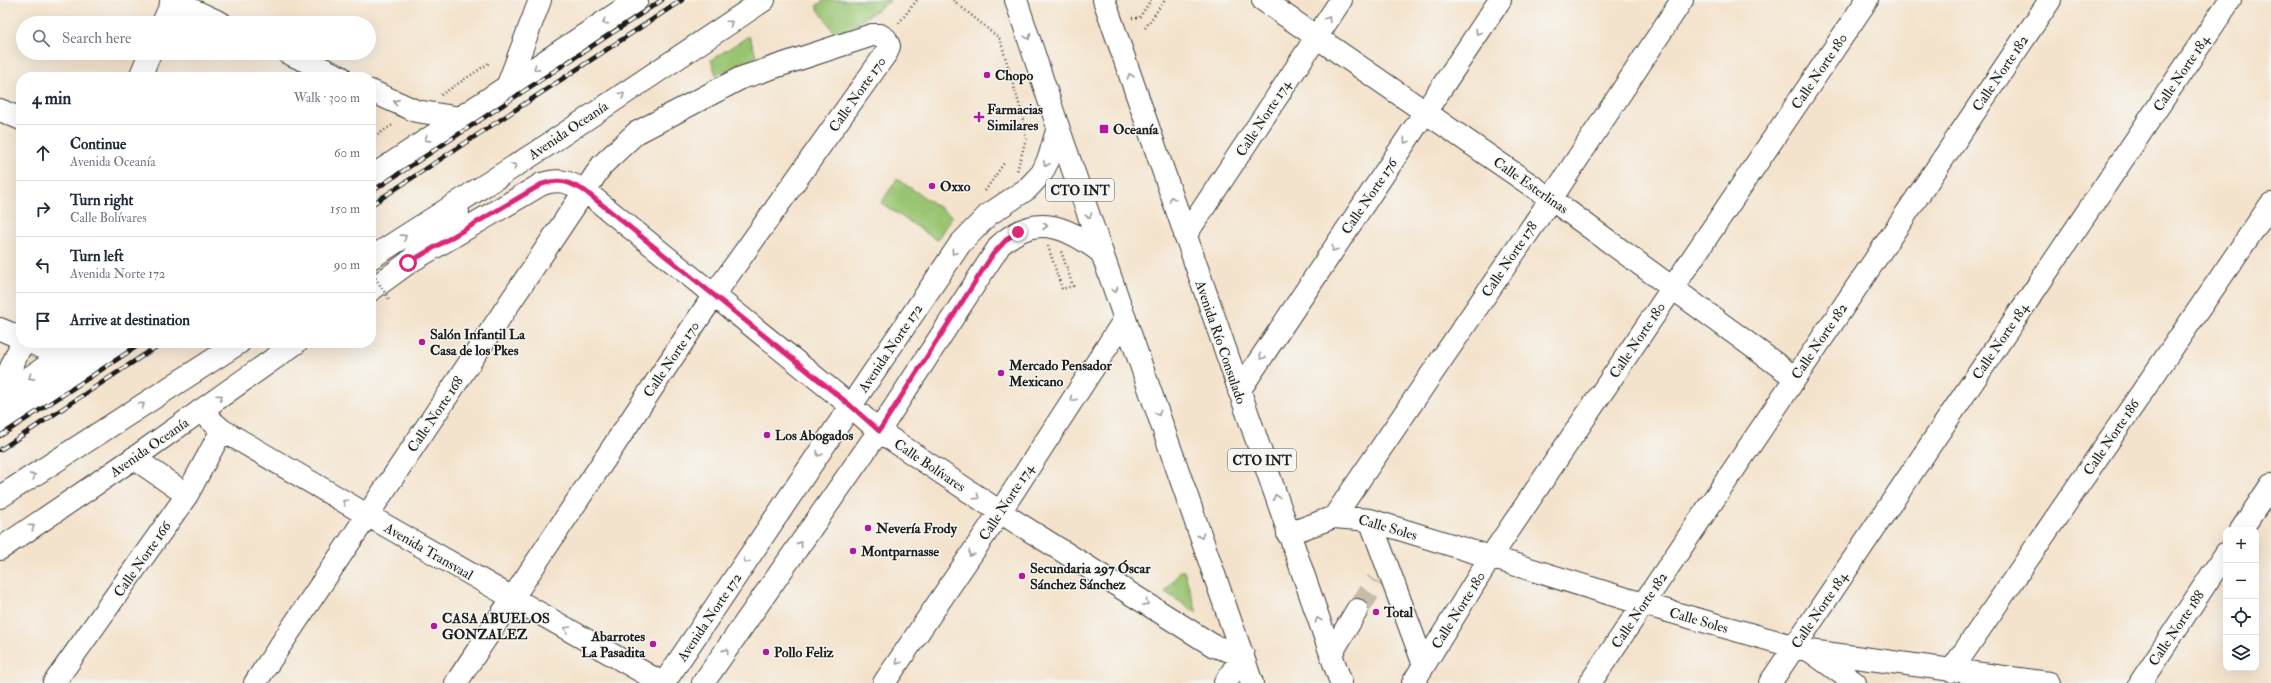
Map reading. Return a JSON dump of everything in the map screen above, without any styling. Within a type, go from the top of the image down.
[{"type":"main road","points":[[166,16],[172,0],[207,16]]},
{"type":"main road","points":[[507,88],[540,0]]},
{"type":"main road","points":[[376,174],[507,88],[637,0]]},
{"type":"main road","name":"Avenida Oceanía","points":[[376,255],[486,184],[764,0]]},
{"type":"main road","name":"CTO INT","points":[[1016,0],[1058,127],[1252,683]]},
{"type":"main road","name":"Calle Esterlinas","points":[[1263,0],[1551,198],[1794,377]]},
{"type":"main road","name":"Calle Norte 174","points":[[1185,236],[1341,0]]},
{"type":"main road","name":"Calle Norte 176","points":[[1239,392],[1500,0]]},
{"type":"main road","name":"Calle Norte 178","points":[[1334,517],[1551,198],[1682,0]]},
{"type":"main road","name":"Calle Norte 180","points":[[1413,683],[1490,558],[1867,0]]},
{"type":"main road","name":"Calle Norte 182","points":[[1590,683],[1794,377],[2050,0]]},
{"type":"main road","name":"Calle Norte 184","points":[[1770,683],[1802,649],[2230,0]]},
{"type":"main road","name":"Avenida Río Consulado","points":[[1108,6],[1185,236],[1341,683]]},
{"type":"main road","name":"Calle Norte 168","points":[[255,683],[602,165],[636,133],[741,78],[872,35],[880,35],[886,39]]},
{"type":"main road","name":"Calle Norte 170","points":[[456,683],[714,295],[887,52],[889,46],[886,39]]},
{"type":"main road","points":[[142,72],[147,60]]},
{"type":"main road","points":[[303,60],[330,72]]},
{"type":"main road","points":[[376,93],[416,111],[460,118]]},
{"type":"main road","points":[[0,110],[16,117]]},
{"type":"main road","name":"Avenida Norte 172","points":[[663,683],[960,244],[988,216],[1027,188],[1042,173],[1055,142],[1058,127]]},
{"type":"main road","points":[[376,165],[405,154]]},
{"type":"main road","name":"Calle Bolívares","points":[[408,263],[542,184],[554,180],[567,181],[585,191],[851,406],[879,431],[1000,512],[1214,646],[1243,655]]},
{"type":"main road","points":[[380,294],[408,263],[486,184]]},
{"type":"main road","name":"Calle Norte 186","points":[[1951,671],[2271,204]]},
{"type":"main road","points":[[703,683],[879,431],[1000,245],[1018,232],[1039,226],[1049,226],[1070,232],[1102,253]]},
{"type":"main road","name":"Calle Norte 174","points":[[884,683],[1000,512],[1125,319]]},
{"type":"main road","points":[[0,329],[16,336]]},
{"type":"main road","points":[[0,392],[20,348]]},
{"type":"main road","points":[[44,348],[63,356]]},
{"type":"main road","points":[[0,397],[75,348]]},
{"type":"main road","points":[[37,398],[82,348]]},
{"type":"main road","points":[[0,422],[112,348]]},
{"type":"main road","points":[[0,497],[231,348]]},
{"type":"main road","name":"Avenida Oceanía","points":[[0,549],[134,458],[289,348]]},
{"type":"main road","name":"Avenida Transvaal","points":[[200,411],[222,430],[367,515],[663,683]]},
{"type":"main road","name":"Calle Norte 166","points":[[54,683],[187,495],[222,430]]},
{"type":"main road","points":[[134,458],[187,495]]},
{"type":"main road","points":[[2243,527],[2271,485]]},
{"type":"main road","name":"Calle Soles","points":[[1288,534],[1334,517],[1353,517],[1370,520],[1643,604],[1802,649],[1951,671],[2049,683]]},
{"type":"main road","points":[[1370,520],[1382,573],[1424,665]]},
{"type":"main road","name":"Calle Norte 188","points":[[2140,683],[2223,557]]},
{"type":"main road","points":[[1331,654],[1357,610]]},
{"type":"main road","points":[[1802,649],[1855,683]]},
{"type":"main road","points":[[1225,683],[1243,655]]},
{"type":"path","points":[[886,39],[917,0]]},
{"type":"path","points":[[953,0],[1000,39],[1022,114],[1026,139],[1017,164],[1016,180],[1027,188]]},
{"type":"path","points":[[1108,6],[1138,18],[1151,0]]},
{"type":"path","points":[[1145,28],[1165,0]]},
{"type":"path","points":[[437,97],[489,63]]},
{"type":"path","points":[[376,136],[400,120]]},
{"type":"path","points":[[987,189],[1004,163]]},
{"type":"path","points":[[1039,226],[1048,244],[1062,289],[1072,286],[1059,244]]},
{"type":"path","points":[[376,284],[380,294]]},
{"type":"green space","points":[[825,0],[890,1],[837,37],[816,6]]},
{"type":"green space","points":[[749,36],[757,57],[716,75],[711,60]]},
{"type":"green space","points":[[897,179],[952,216],[937,240],[881,203]]},
{"type":"green space","points":[[1180,571],[1184,571],[1197,613],[1165,592]]},
{"type":"tunnel","points":[[1357,610],[1377,581]]},
{"type":"railway","points":[[376,189],[662,0]]},
{"type":"railway","points":[[376,202],[682,0]]},
{"type":"railway","points":[[0,436],[134,348]]},
{"type":"railway","points":[[0,450],[154,348]]},
{"type":"place","name":"Chopo","points":[[987,75]]},
{"type":"place","name":"Farmacias Similares","points":[[979,117]]},
{"type":"place","name":"Oceanía","points":[[1104,129]]},
{"type":"place","name":"Oxxo","points":[[932,186]]},
{"type":"place","name":"Salón Infantil La Casa de los Pkes","points":[[422,342]]},
{"type":"place","name":"Mercado Pensador Mexicano","points":[[1001,373]]},
{"type":"place","name":"Los Abogados","points":[[767,435]]},
{"type":"place","name":"Nevería Frody","points":[[868,528]]},
{"type":"place","name":"Montparnasse","points":[[853,551]]},
{"type":"place","name":"Secundaria 297 Óscar Sánchez Sánchez","points":[[1022,576]]},
{"type":"place","name":"Total","points":[[1376,612]]},
{"type":"place","name":"CASA ABUELOS GONZALEZ","points":[[434,626]]},
{"type":"place","name":"Abarrotes La Pasadita","points":[[653,644]]},
{"type":"place","name":"Pollo Feliz","points":[[766,652]]},
{"type":"route","points":[[408,263],[542,184],[554,180],[567,181],[585,191],[851,406],[879,431],[993,254],[1000,245],[1018,232]]}]
